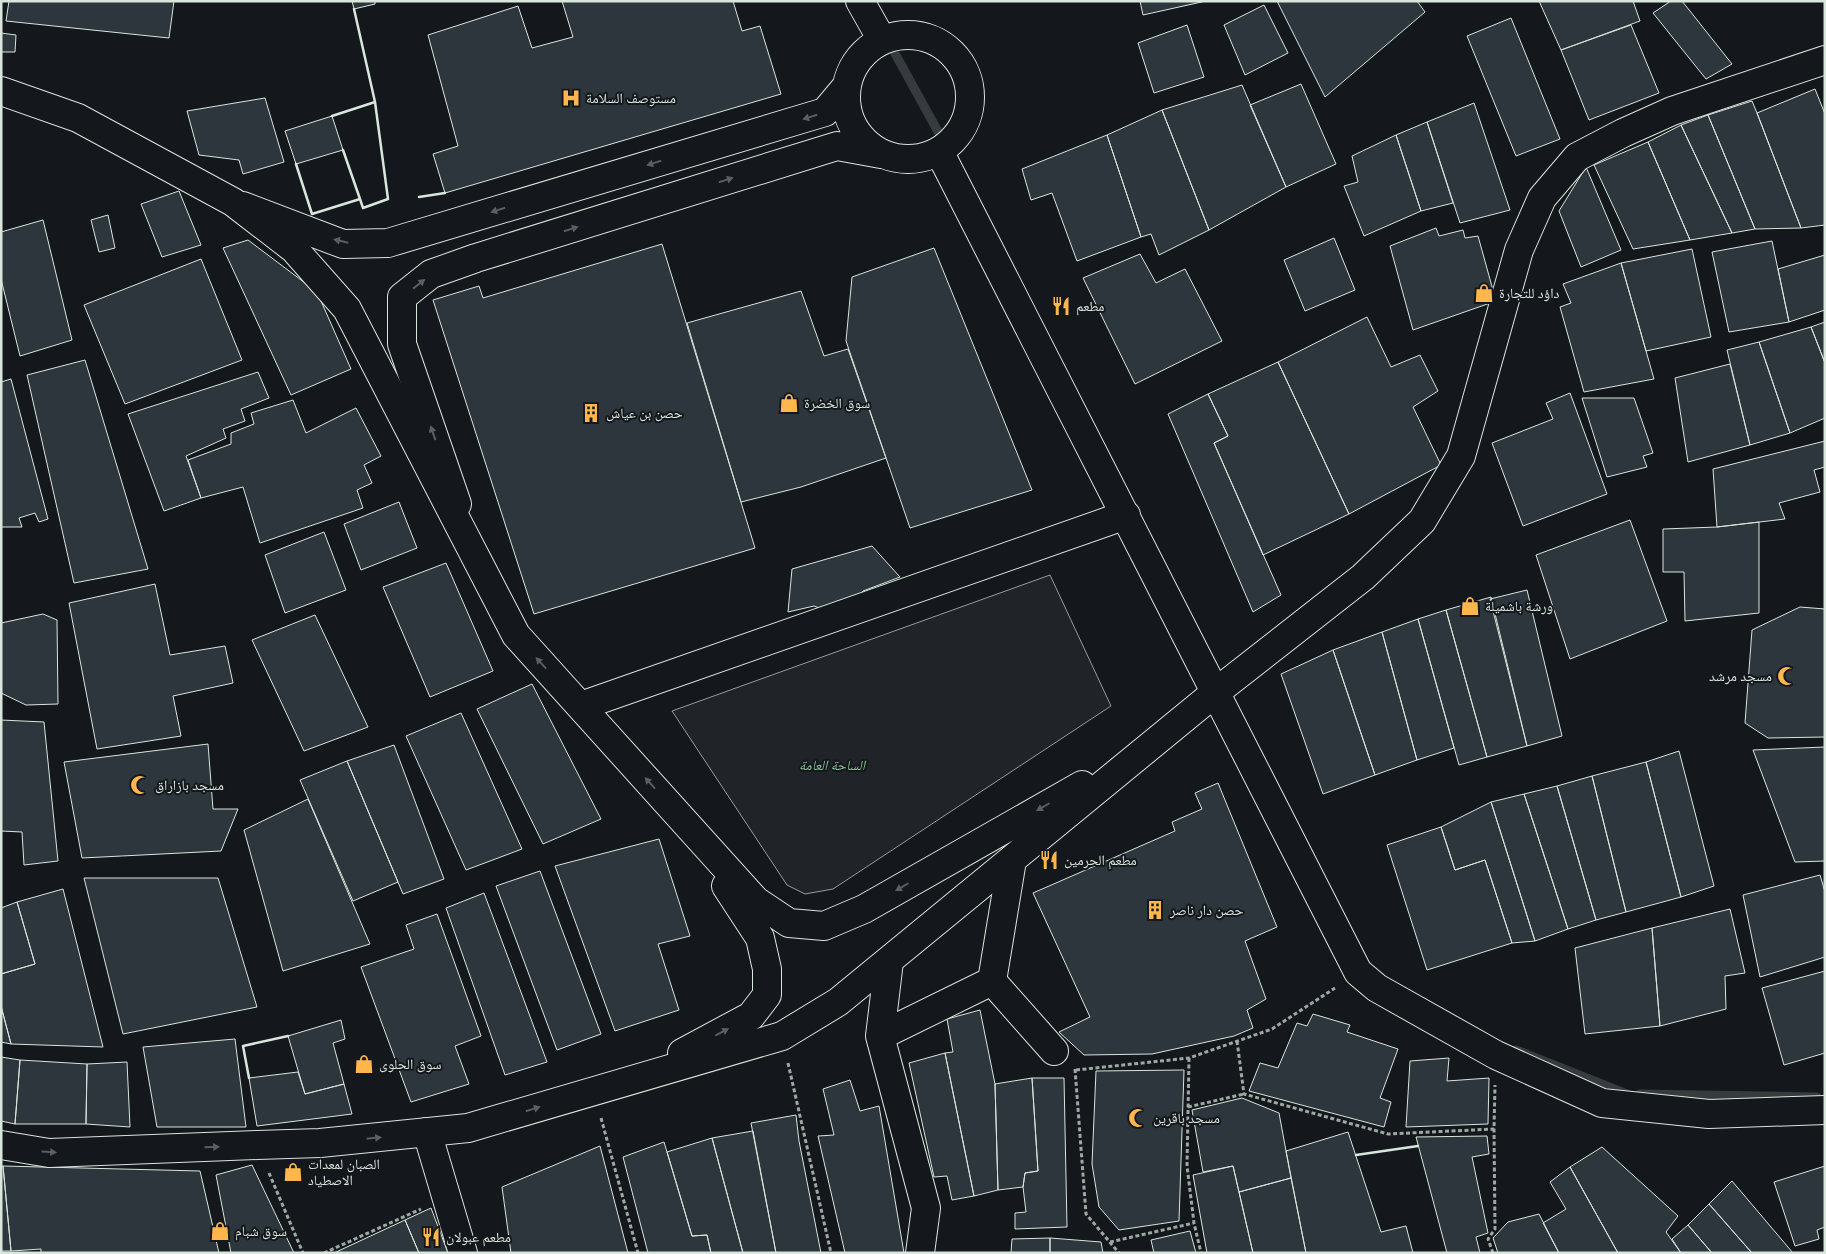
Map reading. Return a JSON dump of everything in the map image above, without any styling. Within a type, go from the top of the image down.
[{"type":"street","points":[[860,1],[882,40]]},
{"type":"street","points":[[477,562],[402,344],[402,297],[431,274],[458,264],[837,146],[907,159],[920,158],[939,151],[955,138],[966,120],[971,99],[968,78],[958,60],[943,45],[924,37],[902,35],[882,40],[865,52],[852,68],[846,87],[846,107],[852,126],[864,142],[881,154]]},
{"type":"street","points":[[1,1145],[49,1153],[320,1143],[468,1128],[782,1036],[838,1002],[889,961],[1216,692],[1364,577],[1422,521],[1461,456],[1518,250],[1542,198],[1577,157],[1623,133],[1672,111],[1825,60]]},
{"type":"street","points":[[1,91],[78,118],[233,202],[344,244],[388,243],[824,112],[846,87]]},
{"type":"street","points":[[939,151],[1358,972],[1377,988],[1496,1055],[1602,1103],[1709,1114],[1825,1110]]},
{"type":"street","points":[[233,202],[294,249],[347,309],[516,635],[756,901],[789,923],[824,926],[864,909],[1146,749]]},
{"type":"street","points":[[580,706],[1126,515]]},
{"type":"street","points":[[632,1079],[751,1016],[767,995],[767,970],[760,938],[676,812]]},
{"type":"street","points":[[992,981],[1012,860]]},
{"type":"street","points":[[889,961],[880,1036],[926,1208],[920,1253]]},
{"type":"street","points":[[880,1036],[992,981]]},
{"type":"street","points":[[992,981],[1054,1051]]},
{"type":"street","points":[[427,1132],[463,1253]]},
{"type":"path","points":[[1076,1070],[1189,1058],[1237,1042],[1272,1029],[1358,972]]},
{"type":"path","points":[[782,1036],[831,1253]]},
{"type":"path","points":[[1237,1042],[1244,1094]]},
{"type":"path","points":[[1054,1051],[1076,1070],[1086,1214],[1119,1253]]},
{"type":"path","points":[[1493,1253],[1488,1239],[1495,1229],[1494,1129],[1496,1055]]},
{"type":"path","points":[[1189,1058],[1187,1166],[1194,1223],[1201,1253]]},
{"type":"path","points":[[594,1090],[638,1253]]},
{"type":"path","points":[[1188,1107],[1244,1094],[1388,1134],[1494,1129]]},
{"type":"path","points":[[257,1145],[304,1253]]},
{"type":"path","points":[[324,1253],[446,1197]]},
{"type":"path","points":[[1110,1242],[1194,1223]]},
{"type":"green space","name":"الساحة العامة","points":[[1050,575],[1111,706],[833,889],[805,894],[787,885],[672,711]]},
{"type":"building","points":[[9,1],[174,1],[169,38],[6,21]]},
{"type":"building","points":[[352,1],[375,1],[375,4],[354,9]]},
{"type":"building","name":"مستوصف السلامة","points":[[562,1],[733,1],[742,31],[760,26],[781,94],[445,193],[433,154],[458,146],[428,35],[518,6],[532,48],[573,37]]},
{"type":"building","points":[[1140,1],[1206,1],[1143,15]]},
{"type":"building","points":[[1277,1],[1417,1],[1425,12],[1325,97]]},
{"type":"building","points":[[1539,1],[1633,1],[1640,21],[1561,50]]},
{"type":"building","points":[[1671,1],[1682,1],[1732,64],[1706,79],[1653,13]]},
{"type":"building","points":[[1264,5],[1288,53],[1245,75],[1224,25]]},
{"type":"building","points":[[1511,18],[1560,139],[1516,156],[1467,36]]},
{"type":"building","points":[[1187,25],[1204,77],[1154,93],[1138,43]]},
{"type":"building","points":[[1631,25],[1659,93],[1589,120],[1561,50]]},
{"type":"building","points":[[1,33],[16,35],[15,52],[1,52]]},
{"type":"building","points":[[1301,84],[1336,164],[1286,187],[1250,105]]},
{"type":"building","points":[[1242,85],[1286,187],[1209,230],[1162,110]]},
{"type":"building","points":[[1815,89],[1825,114],[1825,225],[1801,228],[1757,113]]},
{"type":"building","points":[[265,98],[284,162],[243,174],[239,160],[199,155],[187,111]]},
{"type":"building","points":[[1752,101],[1801,228],[1755,229],[1708,115]]},
{"type":"building","points":[[1474,103],[1510,210],[1460,223],[1427,122]]},
{"type":"building","points":[[1162,110],[1209,230],[1159,255],[1151,234],[1141,237],[1107,135]]},
{"type":"building","points":[[1708,115],[1755,229],[1732,233],[1681,125]]},
{"type":"building","points":[[332,116],[343,150],[296,164],[285,131]]},
{"type":"building","points":[[1427,122],[1453,203],[1421,211],[1396,135]]},
{"type":"building","points":[[1681,125],[1732,233],[1690,240],[1648,142]]},
{"type":"building","points":[[1107,135],[1141,237],[1077,261],[1052,193],[1031,200],[1022,169]]},
{"type":"building","points":[[1396,135],[1421,211],[1364,236],[1344,186],[1358,182],[1352,156]]},
{"type":"building","points":[[1648,142],[1690,240],[1633,249],[1594,165]]},
{"type":"building","points":[[1586,167],[1621,250],[1581,267],[1559,211]]},
{"type":"building","points":[[179,191],[201,245],[162,257],[141,204]]},
{"type":"building","points":[[108,215],[115,248],[99,252],[91,220]]},
{"type":"building","points":[[43,220],[72,340],[20,356],[1,279],[1,232]]},
{"type":"building","points":[[1436,228],[1439,236],[1463,230],[1465,238],[1478,236],[1496,301],[1413,330],[1390,246]]},
{"type":"building","points":[[1334,238],[1355,290],[1305,311],[1284,260]]},
{"type":"building","points":[[248,240],[317,292],[351,369],[291,395],[223,248]]},
{"type":"building","points":[[1772,241],[1789,322],[1729,332],[1712,252]]},
{"type":"building","name":"حصن بن عياش","points":[[662,244],[755,548],[534,614],[433,300],[479,286],[483,298]]},
{"type":"building","points":[[934,248],[1032,490],[910,528],[846,341],[852,277]]},
{"type":"building","points":[[1692,249],[1711,337],[1646,351],[1621,263]]},
{"type":"building","points":[[1140,254],[1156,283],[1185,269],[1222,341],[1135,384],[1083,278]]},
{"type":"building","points":[[1825,255],[1825,310],[1789,322],[1778,269]]},
{"type":"building","points":[[201,259],[242,360],[125,404],[84,305]]},
{"type":"building","points":[[1621,263],[1654,379],[1584,392],[1560,307],[1571,303],[1563,284]]},
{"type":"building","points":[[801,291],[824,356],[848,349],[886,458],[801,487],[741,502],[687,323]]},
{"type":"building","points":[[1367,317],[1391,367],[1420,355],[1438,391],[1413,407],[1441,465],[1349,514],[1278,362]]},
{"type":"building","points":[[1825,322],[1825,363],[1811,327]]},
{"type":"building","points":[[1811,327],[1825,363],[1825,418],[1790,433],[1759,342]]},
{"type":"building","points":[[1759,342],[1790,433],[1750,445],[1727,350]]},
{"type":"building","points":[[85,360],[148,569],[74,583],[27,375]]},
{"type":"building","points":[[1278,362],[1349,514],[1263,555],[1214,443],[1228,436],[1208,394]]},
{"type":"building","points":[[1730,364],[1750,445],[1688,462],[1675,378]]},
{"type":"building","points":[[258,372],[269,398],[241,409],[245,421],[223,429],[226,438],[186,456],[201,498],[164,511],[128,414]]},
{"type":"building","points":[[11,379],[48,519],[39,522],[35,513],[19,518],[22,527],[1,527],[1,382]]},
{"type":"building","points":[[1570,393],[1607,494],[1523,526],[1492,443],[1553,419],[1546,403]]},
{"type":"building","points":[[1208,394],[1228,436],[1214,443],[1281,595],[1253,612],[1168,414]]},
{"type":"building","points":[[1582,398],[1634,398],[1653,453],[1643,456],[1647,467],[1607,477]]},
{"type":"building","points":[[293,400],[306,433],[356,408],[381,456],[364,465],[372,483],[357,490],[363,508],[260,543],[243,487],[201,498],[188,460],[231,444],[231,433],[254,424],[251,413]]},
{"type":"building","points":[[1825,441],[1825,467],[1814,470],[1820,492],[1779,503],[1785,519],[1717,527],[1713,469]]},
{"type":"building","points":[[399,502],[417,548],[361,570],[344,524]]},
{"type":"building","points":[[1630,520],[1667,621],[1570,659],[1536,555]]},
{"type":"building","points":[[1759,522],[1759,613],[1685,621],[1684,572],[1663,572],[1663,529],[1717,527]]},
{"type":"building","points":[[324,532],[346,590],[285,613],[265,555]]},
{"type":"building","points":[[872,546],[900,577],[863,591],[855,602],[827,611],[814,606],[788,612],[792,569]]},
{"type":"building","points":[[446,563],[493,671],[430,697],[383,587]]},
{"type":"building","points":[[155,584],[170,655],[225,646],[233,683],[173,696],[181,736],[97,749],[69,603]]},
{"type":"building","points":[[1527,590],[1562,736],[1527,746],[1490,599]]},
{"type":"building","points":[[1491,597],[1527,746],[1487,757],[1446,610]]},
{"type":"building","name":"مسجد مرشد","points":[[1800,607],[1825,609],[1825,737],[1768,738],[1745,723],[1752,630]]},
{"type":"building","points":[[1446,610],[1487,757],[1459,765],[1418,619]]},
{"type":"building","points":[[43,614],[57,620],[58,704],[26,705],[1,693],[1,623]]},
{"type":"building","points":[[315,615],[368,727],[304,751],[252,640]]},
{"type":"building","points":[[1418,619],[1454,748],[1417,760],[1382,632]]},
{"type":"building","points":[[1382,632],[1417,760],[1375,775],[1333,650]]},
{"type":"building","points":[[1333,650],[1375,775],[1323,794],[1281,674]]},
{"type":"building","points":[[532,684],[601,819],[543,844],[477,709]]},
{"type":"building","points":[[461,713],[522,849],[466,870],[406,736]]},
{"type":"building","points":[[1,720],[44,722],[58,861],[24,865],[22,832],[1,831]]},
{"type":"building","name":"مسجد بازاراق","points":[[208,744],[213,809],[238,809],[221,851],[82,858],[64,762]]},
{"type":"building","points":[[394,745],[444,879],[403,894],[347,761]]},
{"type":"building","points":[[1825,747],[1825,861],[1795,862],[1753,750]]},
{"type":"building","points":[[1679,751],[1714,886],[1681,897],[1646,762]]},
{"type":"building","points":[[347,761],[398,882],[353,901],[300,780]]},
{"type":"building","points":[[1646,762],[1681,897],[1626,912],[1592,776]]},
{"type":"building","points":[[1592,776],[1626,912],[1596,920],[1557,786]]},
{"type":"building","name":"حصن دار ناصر","points":[[1218,783],[1277,927],[1245,941],[1266,999],[1247,1010],[1253,1028],[1234,1036],[1152,1054],[1084,1055],[1059,1032],[1090,1017],[1033,893],[1175,831],[1172,822],[1202,809],[1195,793]]},
{"type":"building","points":[[1557,786],[1596,920],[1568,929],[1524,794]]},
{"type":"building","points":[[1524,794],[1568,929],[1535,941],[1491,802]]},
{"type":"building","points":[[308,799],[370,944],[283,971],[244,830]]},
{"type":"building","points":[[1491,802],[1535,941],[1512,943],[1485,860],[1455,870],[1441,827]]},
{"type":"building","points":[[1441,827],[1455,870],[1485,860],[1512,943],[1427,970],[1387,845]]},
{"type":"building","points":[[659,839],[690,936],[658,944],[679,1010],[615,1031],[555,866]]},
{"type":"building","points":[[540,871],[601,1034],[557,1050],[496,886]]},
{"type":"building","points":[[1820,875],[1825,892],[1825,957],[1760,977],[1743,895]]},
{"type":"building","points":[[84,878],[218,878],[257,1007],[123,1034]]},
{"type":"building","points":[[63,889],[103,1047],[11,1044],[1,1006],[1,974],[35,964],[17,902]]},
{"type":"building","points":[[484,893],[547,1062],[505,1075],[446,908]]},
{"type":"building","points":[[17,902],[35,964],[1,974],[1,908]]},
{"type":"building","points":[[1730,909],[1745,973],[1725,976],[1726,1009],[1660,1026],[1652,928]]},
{"type":"building","points":[[437,914],[481,1036],[455,1046],[469,1084],[411,1102],[361,967],[414,949],[406,925]]},
{"type":"building","points":[[1652,928],[1660,1026],[1585,1034],[1575,948]]},
{"type":"building","points":[[1825,971],[1825,1053],[1784,1065],[1762,988]]},
{"type":"building","points":[[1,1006],[11,1044],[1,1042]]},
{"type":"building","points":[[980,1010],[995,1084],[998,1190],[974,1196],[945,1053],[953,1052],[947,1019]]},
{"type":"building","points":[[1313,1014],[1350,1025],[1347,1032],[1398,1049],[1380,1098],[1391,1102],[1384,1127],[1249,1091],[1260,1063],[1278,1068],[1297,1023],[1307,1026]]},
{"type":"building","points":[[341,1020],[345,1039],[333,1043],[344,1084],[305,1094],[288,1036]]},
{"type":"building","points":[[235,1039],[246,1127],[157,1127],[143,1047]]},
{"type":"building","points":[[945,1053],[974,1196],[952,1200],[947,1176],[934,1177],[909,1063]]},
{"type":"building","points":[[1,1057],[20,1060],[15,1124],[1,1121]]},
{"type":"building","points":[[1449,1058],[1447,1081],[1489,1078],[1488,1124],[1406,1127],[1410,1061]]},
{"type":"building","points":[[20,1060],[87,1064],[86,1124],[15,1124]]},
{"type":"building","points":[[127,1062],[130,1127],[86,1124],[87,1064]]},
{"type":"building","name":"مسجد باقرين","points":[[1184,1070],[1179,1221],[1119,1230],[1099,1207],[1092,1164],[1096,1071]]},
{"type":"building","points":[[298,1072],[305,1094],[344,1084],[352,1114],[257,1126],[249,1078]]},
{"type":"building","points":[[1032,1078],[1038,1171],[1025,1173],[1023,1187],[998,1190],[995,1084]]},
{"type":"building","points":[[1032,1078],[1064,1078],[1067,1227],[1015,1229],[1015,1213],[1026,1212],[1023,1187],[1025,1173],[1038,1171]]},
{"type":"building","points":[[850,1080],[860,1111],[879,1106],[904,1253],[845,1253],[818,1136],[834,1135],[823,1089]]},
{"type":"building","points":[[1242,1098],[1279,1113],[1291,1178],[1239,1192],[1233,1166],[1203,1172],[1192,1110]]},
{"type":"building","points":[[796,1115],[799,1141],[821,1253],[776,1253],[751,1123]]},
{"type":"building","points":[[753,1131],[776,1253],[743,1253],[712,1138]]},
{"type":"building","points":[[1348,1132],[1381,1232],[1406,1226],[1413,1253],[1306,1253],[1286,1151]]},
{"type":"building","points":[[1487,1136],[1489,1154],[1472,1157],[1488,1233],[1476,1237],[1480,1253],[1447,1253],[1416,1137]]},
{"type":"building","points":[[712,1138],[743,1253],[711,1253],[707,1235],[692,1236],[667,1152]]},
{"type":"building","points":[[664,1142],[692,1236],[707,1235],[711,1253],[648,1253],[623,1157]]},
{"type":"building","points":[[600,1146],[628,1253],[511,1253],[502,1187]]},
{"type":"building","points":[[1602,1147],[1678,1216],[1666,1232],[1681,1253],[1618,1253],[1570,1167]]},
{"type":"building","points":[[252,1165],[294,1253],[231,1253],[216,1175]]},
{"type":"building","points":[[3,1166],[11,1251],[1,1251],[1,1167]]},
{"type":"building","points":[[3,1166],[200,1171],[219,1253],[41,1253],[41,1249],[11,1251]]},
{"type":"building","points":[[1233,1166],[1253,1253],[1207,1253],[1193,1175]]},
{"type":"building","points":[[1825,1166],[1825,1227],[1817,1230],[1819,1239],[1795,1246],[1774,1182]]},
{"type":"building","points":[[1570,1167],[1618,1253],[1559,1253],[1543,1223],[1566,1209],[1550,1182]]},
{"type":"building","points":[[1291,1178],[1306,1253],[1253,1253],[1239,1192]]},
{"type":"building","points":[[1732,1181],[1793,1253],[1752,1253],[1709,1204]]},
{"type":"building","points":[[1709,1204],[1752,1253],[1712,1253],[1688,1225]]},
{"type":"building","points":[[431,1208],[448,1253],[419,1253],[405,1220]]},
{"type":"building","points":[[1539,1214],[1559,1253],[1498,1253],[1493,1238],[1508,1222]]},
{"type":"building","points":[[405,1220],[419,1253],[334,1253]]},
{"type":"building","points":[[1688,1225],[1712,1253],[1681,1253],[1672,1239]]},
{"type":"building","points":[[1190,1231],[1196,1253],[1154,1253],[1151,1240]]},
{"type":"building","points":[[1050,1238],[1050,1253],[1011,1253],[1012,1239]]},
{"type":"building","points":[[1050,1238],[1101,1242],[1103,1253],[1050,1253]]},
{"type":"waterway","points":[[887,39],[946,146]]},
{"type":"waterway","points":[[1516,1050],[1627,1094]]},
{"type":"waterway","points":[[1640,1094],[1817,1097]]},
{"type":"wall","points":[[354,9],[375,102],[388,199],[363,208],[360,199]]},
{"type":"wall","points":[[332,116],[375,102]]},
{"type":"wall","points":[[296,164],[312,214],[360,199],[343,150]]},
{"type":"wall","points":[[419,197],[445,193]]},
{"type":"wall","points":[[249,1078],[243,1046],[288,1036]]},
{"type":"wall","points":[[1356,1155],[1418,1146]]},
{"type":"place","name":"مستوصف السلامة","points":[[571,98]]},
{"type":"place","name":"داؤد للتجارة","points":[[1484,293]]},
{"type":"place","name":"مطعم","points":[[1061,306]]},
{"type":"place","name":"سوق الخضرة","points":[[789,403]]},
{"type":"place","name":"حصن بن عياش","points":[[591,413]]},
{"type":"place","name":"ورشة باشميلة","points":[[1470,606]]},
{"type":"place","name":"مسجد مرشد","points":[[1787,676]]},
{"type":"place","name":"مسجد بازاراق","points":[[140,785]]},
{"type":"place","name":"مطعم الحرمين","points":[[1049,860]]},
{"type":"place","name":"حصن دار ناصر","points":[[1155,910]]},
{"type":"place","name":"سوق الحلوى","points":[[364,1064]]},
{"type":"place","name":"مسجد باقرين","points":[[1138,1118]]},
{"type":"place","name":"الصبان لمعدات الاصطياد","points":[[293,1172]]},
{"type":"place","name":"سوق شبام","points":[[220,1231]]},
{"type":"place","name":"مطعم عبولان","points":[[431,1237]]}]
